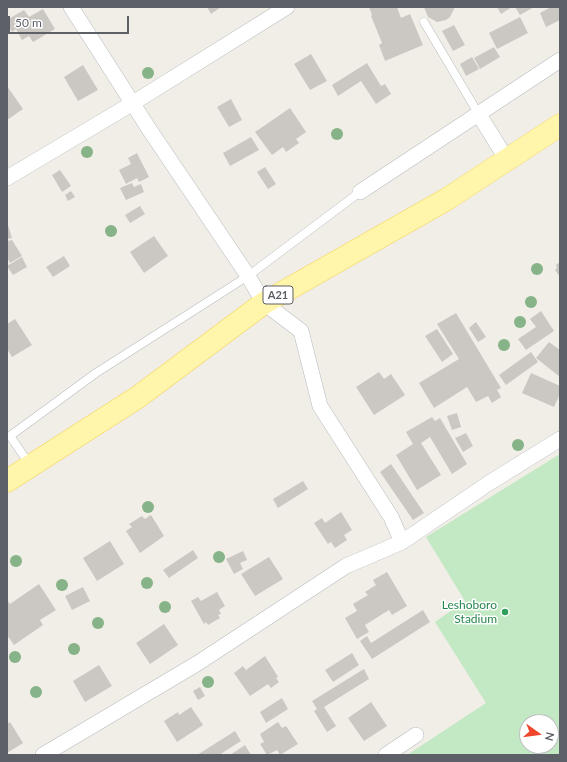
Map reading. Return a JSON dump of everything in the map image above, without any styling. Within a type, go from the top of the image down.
[{"type":"main road","name":"A21","points":[[7,481],[138,397],[264,303],[447,199],[560,125]]},
{"type":"street","points":[[71,7],[248,276],[264,303],[301,331],[320,406],[391,517],[402,542]]},
{"type":"street","points":[[7,178],[133,103],[287,7]]},
{"type":"street","points":[[360,192],[560,60]]},
{"type":"street","points":[[478,113],[507,160]]},
{"type":"street","points":[[43,755],[198,663],[346,566],[402,542],[489,483],[560,439]]},
{"type":"street","points":[[386,755],[416,735]]},
{"type":"lane","points":[[424,22],[478,113]]},
{"type":"lane","points":[[30,466],[10,436],[96,373],[248,276],[360,192]]},
{"type":"green space","name":"Leshoboro Stadium","points":[[560,454],[560,755],[407,755],[486,703],[435,622],[465,601],[426,537]]},
{"type":"building","points":[[207,7],[221,7],[211,14]]},
{"type":"building","points":[[369,7],[397,7],[401,18],[410,14],[423,45],[385,61],[379,45],[382,43]]},
{"type":"building","points":[[424,7],[454,7],[454,9],[450,17],[446,20],[437,22],[428,17]]},
{"type":"building","points":[[497,7],[512,7],[501,14]]},
{"type":"building","points":[[515,7],[534,7],[520,15]]},
{"type":"building","points":[[551,7],[560,7],[560,20],[546,27],[540,13]]},
{"type":"building","points":[[43,9],[55,29],[33,42],[29,36],[22,40],[16,29],[12,32],[7,23],[7,20],[24,10],[29,17]]},
{"type":"building","points":[[520,17],[528,33],[497,49],[489,33]]},
{"type":"building","points":[[454,25],[465,45],[453,51],[442,31]]},
{"type":"building","points":[[494,47],[500,57],[480,69],[474,58]]},
{"type":"building","points":[[311,54],[327,81],[310,90],[294,64]]},
{"type":"building","points":[[472,57],[479,69],[466,76],[460,64]]},
{"type":"building","points":[[367,63],[381,86],[385,84],[391,94],[376,104],[361,81],[338,96],[332,85]]},
{"type":"building","points":[[83,65],[98,90],[78,101],[64,77]]},
{"type":"building","points":[[7,86],[23,109],[7,120]]},
{"type":"building","points":[[231,99],[242,120],[229,127],[217,107]]},
{"type":"building","points":[[290,108],[306,132],[296,139],[299,143],[286,152],[283,147],[272,155],[255,132]]},
{"type":"building","points":[[251,137],[259,150],[230,166],[223,153]]},
{"type":"building","points":[[137,153],[149,177],[139,182],[137,178],[126,184],[119,170],[131,164],[128,158]]},
{"type":"building","points":[[265,167],[276,184],[268,189],[257,172]]},
{"type":"building","points":[[60,170],[71,186],[62,192],[52,175]]},
{"type":"building","points":[[132,183],[134,187],[141,184],[144,192],[126,200],[120,188]]},
{"type":"building","points":[[71,191],[75,197],[68,201],[65,195]]},
{"type":"building","points":[[140,206],[145,214],[130,223],[125,215]]},
{"type":"building","points":[[7,222],[12,238],[7,239]]},
{"type":"building","points":[[154,236],[168,256],[144,273],[130,252]]},
{"type":"building","points":[[12,240],[22,256],[10,263],[7,257],[7,241]]},
{"type":"building","points":[[64,256],[70,266],[53,277],[46,267]]},
{"type":"building","points":[[22,257],[27,267],[13,275],[7,266]]},
{"type":"building","points":[[560,262],[560,277],[555,270],[557,268],[556,265]]},
{"type":"building","points":[[541,311],[554,331],[526,350],[518,339],[536,327],[530,319]]},
{"type":"building","points":[[456,313],[501,388],[497,390],[501,397],[492,403],[488,396],[476,402],[467,387],[434,408],[419,383],[459,359],[437,324]]},
{"type":"building","points":[[15,319],[32,345],[12,357],[7,349],[7,324]]},
{"type":"building","points":[[476,322],[486,337],[478,342],[469,328]]},
{"type":"building","points":[[437,329],[453,354],[442,362],[425,336]]},
{"type":"building","points":[[549,342],[560,350],[560,377],[536,358]]},
{"type":"building","points":[[531,352],[538,362],[506,385],[499,375]]},
{"type":"building","points":[[379,372],[384,379],[391,374],[405,395],[374,415],[356,387]]},
{"type":"building","points":[[531,373],[560,386],[560,394],[554,407],[522,393]]},
{"type":"building","points":[[457,413],[461,427],[452,430],[447,416]]},
{"type":"building","points":[[432,417],[435,421],[440,418],[467,464],[452,474],[430,437],[421,443],[441,475],[417,490],[396,455],[413,444],[406,432]]},
{"type":"building","points":[[466,433],[473,446],[463,452],[455,438]]},
{"type":"building","points":[[391,464],[424,513],[413,520],[380,472]]},
{"type":"building","points":[[303,481],[308,489],[278,508],[273,499]]},
{"type":"building","points":[[341,512],[352,530],[344,535],[347,540],[335,548],[331,542],[328,544],[314,523],[322,518],[325,523]]},
{"type":"building","points":[[151,515],[164,536],[140,553],[126,531],[132,527],[129,524],[142,516],[145,519]]},
{"type":"building","points":[[110,541],[124,564],[97,581],[83,558]]},
{"type":"building","points":[[193,550],[198,558],[169,578],[163,570]]},
{"type":"building","points":[[243,551],[247,560],[240,563],[243,569],[234,574],[226,559]]},
{"type":"building","points":[[269,557],[283,579],[255,596],[241,574]]},
{"type":"building","points":[[387,572],[407,606],[392,615],[389,610],[365,625],[369,632],[357,639],[345,618],[357,611],[353,604],[368,595],[365,592],[376,585],[373,580]]},
{"type":"building","points":[[39,584],[56,610],[40,620],[43,625],[14,645],[7,635],[7,600],[10,604]]},
{"type":"building","points":[[83,587],[90,601],[72,610],[65,596]]},
{"type":"building","points":[[217,592],[225,606],[219,610],[221,614],[218,615],[220,618],[208,625],[206,622],[204,624],[191,601],[198,597],[201,601]]},
{"type":"building","points":[[423,610],[430,622],[372,659],[360,641],[367,636],[371,643]]},
{"type":"building","points":[[164,624],[178,645],[150,664],[136,643]]},
{"type":"building","points":[[352,653],[359,665],[333,682],[325,670]]},
{"type":"building","points":[[265,656],[278,677],[276,678],[279,682],[271,688],[268,684],[250,696],[234,673],[243,666],[246,670]]},
{"type":"building","points":[[99,665],[112,686],[85,702],[73,681]]},
{"type":"building","points":[[364,669],[369,679],[324,707],[336,726],[327,732],[314,711],[317,709],[312,701]]},
{"type":"building","points":[[200,687],[205,696],[198,700],[193,691]]},
{"type":"building","points":[[282,698],[288,709],[266,723],[260,712]]},
{"type":"building","points":[[371,702],[387,726],[364,741],[348,718]]},
{"type":"building","points":[[191,707],[203,725],[177,742],[164,721],[178,712],[179,715]]},
{"type":"building","points":[[10,722],[23,743],[7,753],[7,724]]},
{"type":"building","points":[[278,722],[282,728],[286,726],[298,744],[280,755],[277,750],[267,755],[260,744],[264,742],[260,734]]},
{"type":"building","points":[[235,731],[241,741],[219,755],[197,755]]},
{"type":"building","points":[[245,745],[251,755],[230,755]]},
{"type":"place","name":"Leshoboro Stadium","points":[[505,612]]}]
